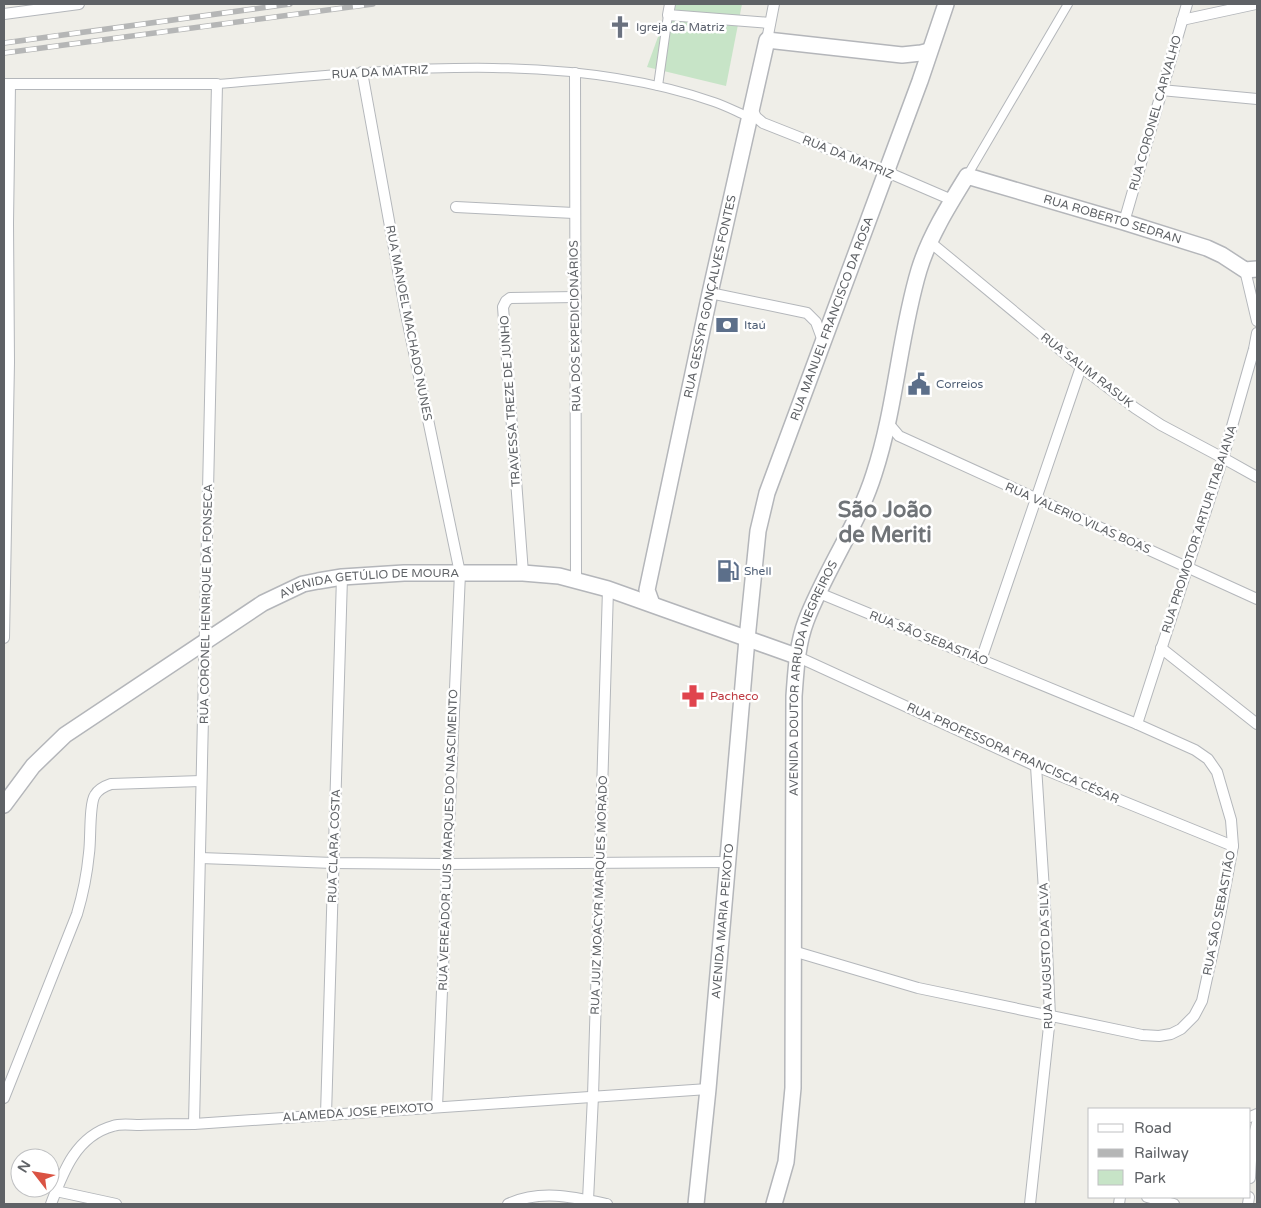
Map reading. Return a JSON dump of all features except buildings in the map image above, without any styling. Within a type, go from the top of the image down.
[{"type":"main road","name":"RUA MANUEL FRANCISCO DA ROSA","points":[[747,639],[758,531],[767,493],[887,172],[946,4]]},
{"type":"main road","points":[[767,40],[902,55],[929,50]]},
{"type":"main road","name":"RUA GESSYR GONÇALVES FONTES","points":[[644,597],[767,40]]},
{"type":"main road","points":[[902,55],[916,69],[920,81]]},
{"type":"main road","name":"AVENIDA DOUTOR ARRUDA NEGREIROS","points":[[779,1203],[791,1122],[793,1088],[794,696],[796,656],[806,622],[818,593],[864,501],[891,438],[888,423],[904,328],[919,269],[930,242],[967,176]]},
{"type":"main road","name":"RUA ROBERTO SEDRAN","points":[[967,176],[1207,248],[1252,269]]},
{"type":"main road","name":"AVENIDA GETÚLIO DE MOURA","points":[[4,805],[33,766],[65,736],[263,603],[303,584],[342,577],[404,573],[542,574],[576,579],[644,597],[747,639],[796,656]]},
{"type":"main road","name":"AVENIDA MARIA PEIXOTO","points":[[696,1204],[708,1089],[747,639]]},
{"type":"street","points":[[4,14],[16,8],[79,4]]},
{"type":"street","points":[[658,86],[670,4]]},
{"type":"street","name":"RUA GESSYR GONÇALVES FONTES","points":[[767,40],[774,4]]},
{"type":"street","points":[[967,176],[1068,4]]},
{"type":"street","name":"RUA CORONEL CARVALHO","points":[[1124,222],[1187,4]]},
{"type":"street","points":[[1182,20],[1256,4]]},
{"type":"street","points":[[668,15],[770,23]]},
{"type":"street","name":"RUA DA MATRIZ","points":[[7,84],[217,84],[362,72],[489,69],[541,69],[574,72],[658,86],[750,112],[763,123],[952,200]]},
{"type":"street","name":"RUA MANOEL MACHADO NUNES","points":[[362,72],[405,309],[460,573]]},
{"type":"street","name":"RUA DOS EXPEDICIONÁRIOS","points":[[574,72],[576,579]]},
{"type":"street","points":[[4,638],[8,223],[7,84]]},
{"type":"street","name":"RUA CORONEL HENRIQUE DA FONSECA","points":[[194,1124],[217,84]]},
{"type":"street","points":[[1161,90],[1257,100]]},
{"type":"street","points":[[456,207],[574,213]]},
{"type":"street","name":"RUA SALIM RASUK","points":[[930,242],[1081,367],[1135,408],[1161,425],[1257,478]]},
{"type":"street","points":[[1252,269],[1257,321]]},
{"type":"street","points":[[710,293],[807,313],[816,322],[823,341]]},
{"type":"street","name":"TRAVESSA TREZE DE JUNHO","points":[[523,573],[503,307],[510,298],[576,297]]},
{"type":"street","name":"RUA PROMOTOR ARTUR ITABAIANA","points":[[1137,724],[1223,458],[1257,333]]},
{"type":"street","points":[[981,660],[1081,367]]},
{"type":"street","name":"RUA VALERIO VILAS BOAS","points":[[891,438],[1037,500],[1257,599]]},
{"type":"street","name":"RUA VEREADOR LUIS MARQUES DO NASCIMENTO","points":[[438,1107],[460,573]]},
{"type":"street","name":"RUA CLARA COSTA","points":[[326,1115],[342,577]]},
{"type":"street","name":"RUA JUIZ MOACYR MARQUES MORADO","points":[[588,1200],[593,1096],[608,589]]},
{"type":"street","name":"RUA SÃO SEBASTIÃO","points":[[793,951],[918,988],[1050,1017],[1142,1035],[1159,1036],[1171,1034],[1189,1022],[1202,1001],[1217,932],[1232,846],[1231,820],[1217,772],[1208,759],[1195,750],[1137,724],[818,593]]},
{"type":"street","points":[[1161,648],[1257,724]]},
{"type":"street","name":"RUA PROFESSORA FRANCISCA CÉSAR","points":[[796,656],[1036,766],[1232,846]]},
{"type":"street","name":"RUA AUGUSTO DA SILVA","points":[[1030,1204],[1050,1017],[1045,896],[1036,766]]},
{"type":"street","points":[[4,1098],[77,914],[85,888],[94,795],[111,784],[201,781]]},
{"type":"street","points":[[200,858],[333,863],[447,864],[727,862]]},
{"type":"street","name":"ALAMEDA JOSE PEIXOTO","points":[[60,1182],[72,1156],[84,1142],[98,1131],[115,1125],[194,1124],[708,1089]]},
{"type":"street","points":[[1251,1160],[1252,1143],[1257,1123]]},
{"type":"street","points":[[60,1192],[116,1204]]},
{"type":"street","points":[[508,1204],[518,1199],[537,1195],[554,1195],[607,1204]]},
{"type":"street","points":[[1151,1198],[1174,1204]]},
{"type":"green space","points":[[670,4],[742,4],[726,86],[647,67]]},
{"type":"railway","points":[[4,43],[290,4]]},
{"type":"railway","points":[[4,53],[373,4]]},
{"type":"place","name":"Igreja da Matriz","points":[[620,27]]},
{"type":"place","name":"Itaú","points":[[727,325]]},
{"type":"place","name":"Correios","points":[[919,384]]},
{"type":"place","name":"Shell","points":[[728,571]]},
{"type":"place","name":"Pacheco","points":[[693,696]]},
{"type":"district","name":"São João de Meriti","points":[[885,522]]}]
